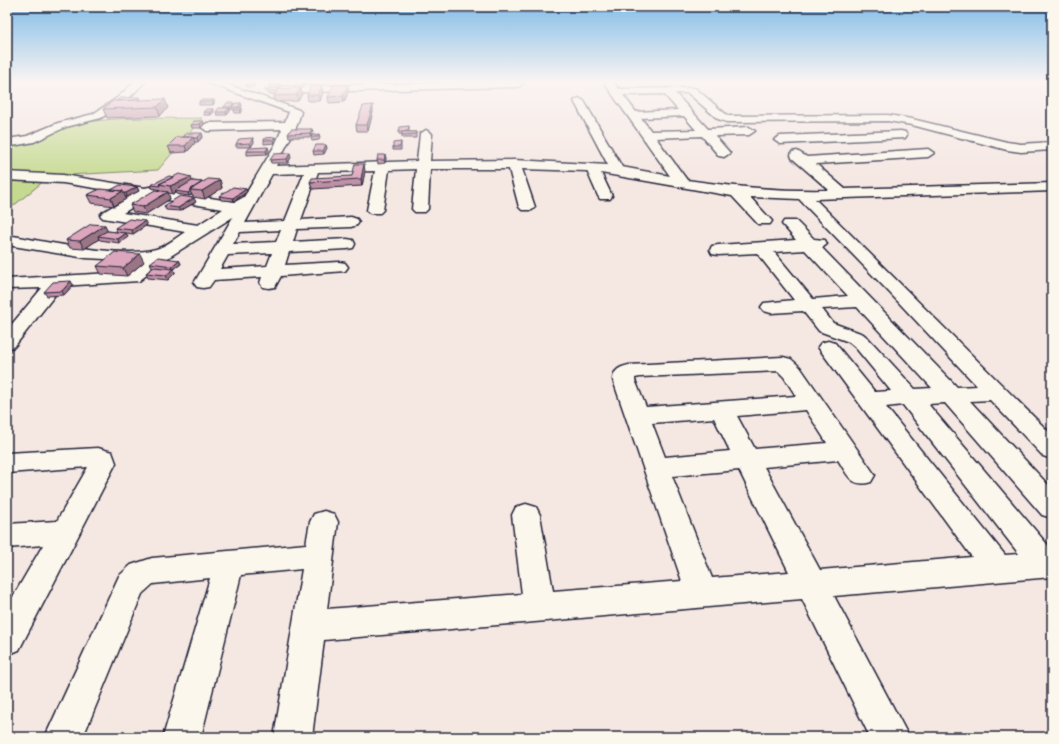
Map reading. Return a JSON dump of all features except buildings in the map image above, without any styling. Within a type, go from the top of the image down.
[{"type":"street","points":[[7,143],[30,139],[62,125],[97,116]]},
{"type":"street","points":[[207,127],[240,116]]},
{"type":"street","points":[[276,116],[291,125]]},
{"type":"street","points":[[293,116],[291,125],[266,170],[244,203],[234,228],[206,279],[271,279],[339,267]]},
{"type":"street","points":[[587,116],[617,170]]},
{"type":"street","points":[[635,116],[682,183]]},
{"type":"street","points":[[690,116],[724,153]]},
{"type":"street","points":[[721,116],[727,119],[888,118],[912,122],[1007,146],[1021,148],[1052,146]]},
{"type":"street","points":[[649,136],[769,130],[888,127]]},
{"type":"street","points":[[769,130],[842,194]]},
{"type":"street","points":[[420,209],[426,134]]},
{"type":"street","points":[[780,140],[901,135]]},
{"type":"street","points":[[791,150],[914,144]]},
{"type":"street","points":[[410,151],[424,150]]},
{"type":"street","points":[[804,161],[928,153]]},
{"type":"street","points":[[266,170],[514,164],[592,167],[617,170],[737,192],[803,195],[1052,187]]},
{"type":"street","points":[[514,164],[527,206]]},
{"type":"street","points":[[375,210],[383,166]]},
{"type":"street","points":[[592,167],[605,196]]},
{"type":"street","points":[[271,279],[313,168]]},
{"type":"street","points":[[7,176],[63,179],[244,203]]},
{"type":"street","points":[[149,191],[108,215],[201,230]]},
{"type":"street","points":[[737,192],[764,221]]},
{"type":"street","points":[[803,195],[851,242],[1052,450]]},
{"type":"street","points":[[7,284],[133,276],[142,271],[163,253],[244,203]]},
{"type":"street","points":[[234,228],[351,222]]},
{"type":"street","points":[[790,224],[951,395],[1052,507]]},
{"type":"street","points":[[7,240],[101,253],[143,256],[163,253]]},
{"type":"street","points":[[718,250],[851,242]]},
{"type":"street","points":[[221,250],[347,244]]},
{"type":"street","points":[[762,248],[828,329],[856,338],[862,343],[910,398],[1049,565]]},
{"type":"street","points":[[7,343],[56,282]]},
{"type":"street","points":[[771,307],[863,301]]},
{"type":"street","points":[[828,347],[998,569]]},
{"type":"street","points":[[702,594],[636,416],[624,380],[624,375],[629,372],[640,370],[782,364],[792,372],[862,475]]},
{"type":"street","points":[[869,400],[996,392]]},
{"type":"street","points":[[636,416],[813,402]]},
{"type":"street","points":[[721,409],[745,459],[890,737]]},
{"type":"street","points":[[655,468],[845,450]]},
{"type":"street","points":[[7,463],[92,457],[103,459],[101,468],[7,640]]},
{"type":"street","points":[[526,516],[540,607]]},
{"type":"street","points":[[293,737],[324,522]]},
{"type":"street","points":[[7,536],[66,532]]},
{"type":"street","points":[[64,737],[130,586],[137,576],[145,572],[157,570],[320,555]]},
{"type":"street","points":[[182,737],[229,564]]},
{"type":"street","points":[[309,626],[1049,565]]},
{"type":"green space","points":[[202,118],[158,170],[50,176],[7,211],[7,146],[83,123],[111,119]]}]
